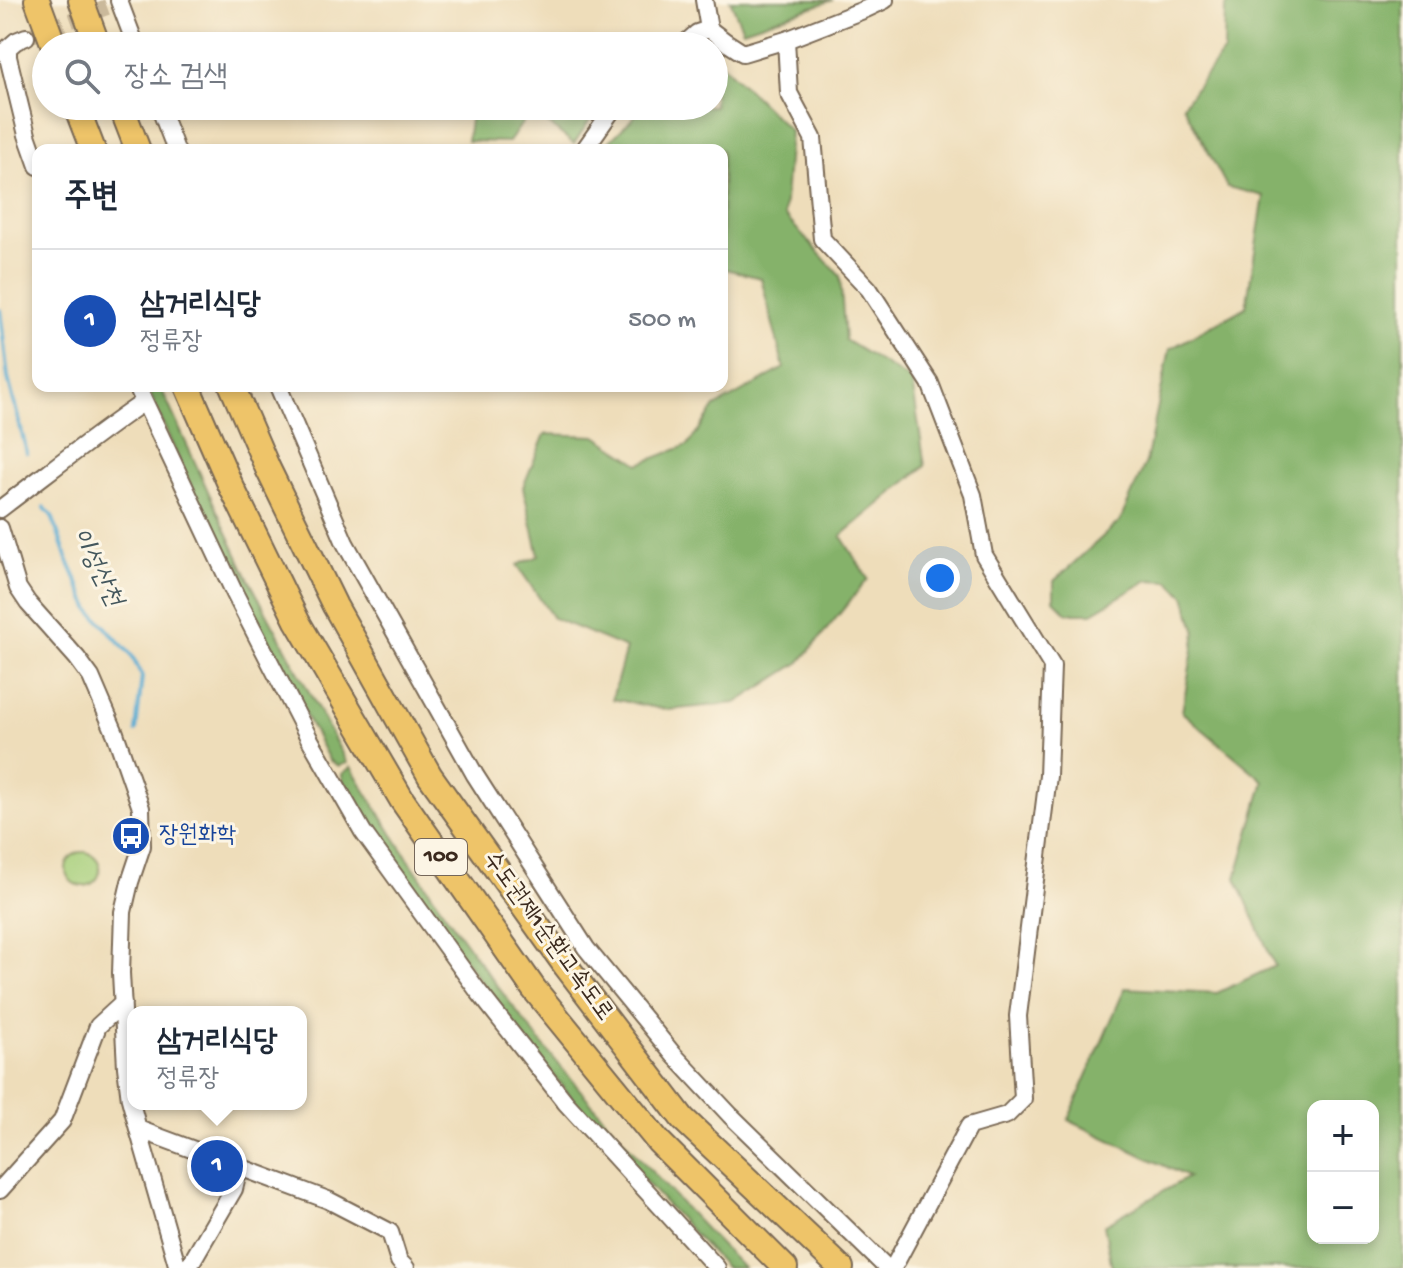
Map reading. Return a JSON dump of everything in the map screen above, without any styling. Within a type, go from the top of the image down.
[{"type":"highway","points":[[37,0],[49,32]]},
{"type":"highway","points":[[81,0],[93,32]]},
{"type":"highway","points":[[81,120],[91,144]]},
{"type":"highway","points":[[126,120],[136,144]]},
{"type":"highway","name":"수도권제1순환고속도로","points":[[190,392],[230,484],[297,621],[402,800],[534,989],[648,1129],[785,1268]]},
{"type":"highway","name":"수도권제1순환고속도로","points":[[235,392],[268,469],[335,606],[430,776],[566,966],[683,1119],[841,1268]]},
{"type":"street","points":[[704,0],[709,29],[713,32]]},
{"type":"street","points":[[728,43],[743,53],[786,40],[885,0]]},
{"type":"street","points":[[116,3],[129,32]]},
{"type":"street","points":[[700,32],[709,29]]},
{"type":"street","points":[[26,37],[8,48],[8,57],[32,149]]},
{"type":"street","points":[[786,40],[789,93],[813,138],[822,239],[869,289],[930,383],[973,495],[984,555],[1052,666],[1048,776],[1018,1016],[1023,1099],[1007,1115],[969,1126],[893,1268]]},
{"type":"street","points":[[164,120],[174,144]]},
{"type":"street","points":[[588,144],[605,120]]},
{"type":"street","points":[[140,392],[241,607],[309,738],[363,832],[478,991],[556,1091],[717,1268]]},
{"type":"street","points":[[281,392],[345,543],[475,775],[586,948],[673,1054],[730,1115],[887,1268]]},
{"type":"street","points":[[0,509],[144,402]]},
{"type":"street","points":[[0,528],[18,588],[91,677],[115,733],[141,808],[142,846],[123,912],[121,973],[127,1075]]},
{"type":"street","points":[[0,1190],[62,1121],[98,1026],[123,1003]]},
{"type":"street","points":[[133,1110],[178,1268]]},
{"type":"street","points":[[138,1129],[328,1200],[390,1232],[399,1261],[406,1268]]},
{"type":"street","points":[[188,1268],[234,1189],[239,1168]]},
{"type":"green space","points":[[730,0],[833,0],[743,30]]},
{"type":"green space","points":[[1232,0],[1403,0],[1403,1268],[1112,1268],[1104,1225],[1188,1177],[1068,1120],[1125,988],[1217,993],[1275,966],[1236,878],[1264,781],[1182,712],[1196,632],[1185,596],[1169,581],[1148,580],[1092,613],[1067,613],[1054,600],[1054,581],[1120,521],[1146,462],[1170,349],[1246,307],[1264,196],[1227,187],[1183,105],[1224,51],[1225,7]]},
{"type":"green space","points":[[728,70],[790,131],[784,215],[840,276],[845,340],[912,381],[925,466],[841,536],[868,579],[800,662],[736,703],[668,710],[612,699],[626,648],[553,618],[517,565],[539,556],[523,487],[545,434],[596,436],[639,464],[688,445],[715,407],[784,368],[761,278],[728,270],[728,144],[607,144],[631,120],[728,120]]},
{"type":"green space","points":[[470,120],[524,120],[509,142],[467,141]]},
{"type":"green space","points":[[544,120],[590,120],[574,144]]},
{"type":"green space","points":[[150,392],[163,392],[246,574],[347,763],[338,766],[329,760],[257,622]]},
{"type":"green space","points":[[351,767],[431,893],[518,1013],[627,1144],[743,1268],[726,1268],[602,1134],[522,1035],[378,842],[344,783],[342,774]]},
{"type":"green space","points":[[83,852],[95,857],[100,869],[95,881],[83,886],[71,881],[66,869],[71,857]]},
{"type":"waterway","name":"이성산천","points":[[0,310],[8,378],[27,453]]},
{"type":"waterway","name":"이성산천","points":[[44,507],[52,516],[90,610],[132,656],[142,676],[136,731]]},
{"type":"tunnel","points":[[40,32],[107,7]]},
{"type":"tunnel","points":[[26,37],[32,35]]},
{"type":"place","name":"장원화학","points":[[131,836]]},
{"type":"place","name":"삼거리식당","points":[[217,1166]]}]
